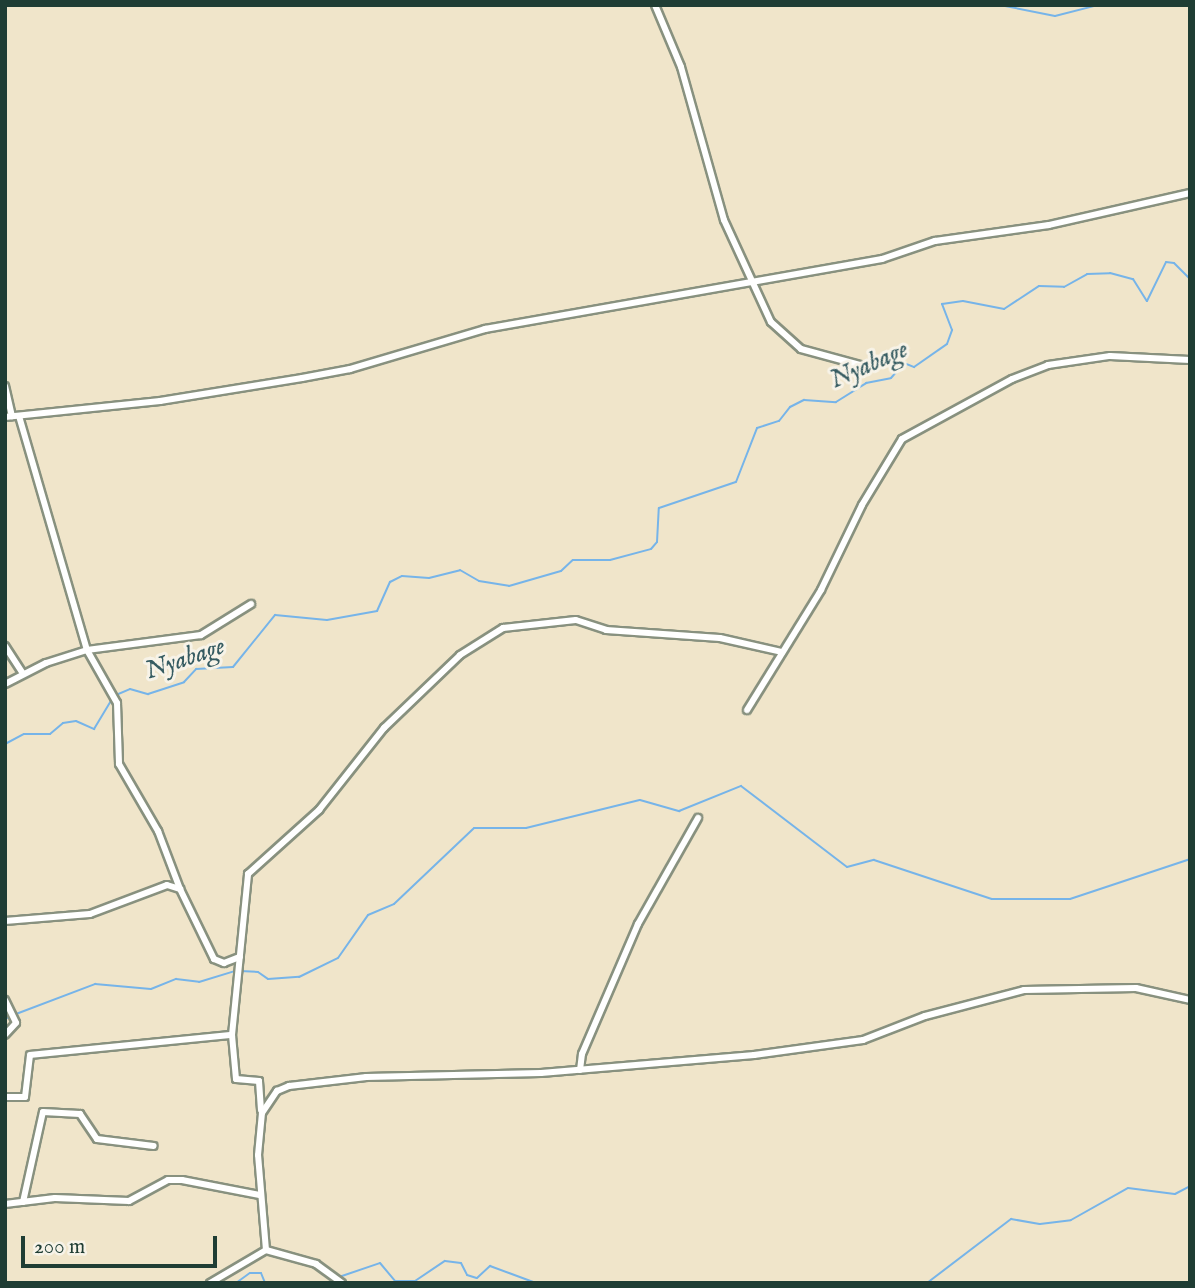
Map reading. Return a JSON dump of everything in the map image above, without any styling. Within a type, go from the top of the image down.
[{"type":"street","points":[[655,5],[681,67],[724,220],[771,321],[788,341],[813,355],[860,365]]},
{"type":"street","points":[[12,416],[160,401],[302,378],[485,329],[883,259],[935,241],[1049,225],[1190,193]]},
{"type":"street","points":[[747,710],[821,590],[890,453],[911,432],[1012,379],[1048,365],[1110,356],[1190,360]]},
{"type":"street","points":[[5,386],[12,416],[87,650],[117,703],[119,764],[158,831],[180,889],[214,959],[224,964],[240,957]]},
{"type":"street","points":[[5,684],[23,674],[87,650],[201,635],[251,604]]},
{"type":"street","points":[[266,1250],[260,1195],[262,1112],[259,1081],[236,1079],[232,1035],[248,874],[319,810],[415,695],[493,632],[529,623],[583,620],[606,630],[720,638],[782,652]]},
{"type":"street","points":[[5,646],[23,674]]},
{"type":"street","points":[[580,1070],[582,1054],[638,924],[698,818]]},
{"type":"street","points":[[5,921],[90,914],[167,885],[180,889]]},
{"type":"street","points":[[262,1112],[277,1091],[336,1080],[580,1070],[754,1055],[863,1040],[925,1016],[1024,990],[1136,988],[1190,1000]]},
{"type":"street","points":[[5,1000],[16,1023],[5,1035]]},
{"type":"street","points":[[5,1097],[25,1097],[30,1055],[232,1035]]},
{"type":"street","points":[[23,1202],[43,1112],[80,1114],[97,1139],[154,1146]]},
{"type":"street","points":[[5,1204],[55,1198],[129,1201],[168,1180],[182,1180],[260,1195]]},
{"type":"street","points":[[210,1283],[266,1250],[316,1264],[342,1283]]},
{"type":"waterway","points":[[1000,5],[1055,16],[1098,5]]},
{"type":"waterway","name":"Nyabage","points":[[116,695],[130,689],[148,694],[184,682],[196,669],[233,667],[275,615],[327,620],[377,611],[390,582],[402,576],[429,578],[460,570],[479,581],[509,586],[561,571],[573,560],[610,560],[651,549],[657,542],[659,508],[736,482],[757,428],[779,421],[790,407],[804,400],[836,402],[866,383],[891,378],[904,363],[914,367],[947,344],[952,330],[942,304],[963,301],[1004,309],[1039,286],[1064,287],[1087,274],[1110,273],[1133,279],[1147,301],[1166,262],[1174,263],[1190,279]]},
{"type":"waterway","name":"Nyabage","points":[[5,744],[24,734],[50,734],[63,723],[76,721],[94,729],[112,699]]},
{"type":"waterway","points":[[240,971],[258,972],[268,979],[299,977],[338,958],[368,915],[394,904],[474,828],[526,828],[640,800],[679,811],[741,786],[847,867],[874,860],[992,899],[1070,899],[1190,859]]},
{"type":"waterway","points":[[16,1014],[95,984],[151,989],[176,979],[199,982],[235,971]]},
{"type":"waterway","points":[[5,1019],[11,1016]]},
{"type":"waterway","points":[[927,1283],[1011,1219],[1040,1224],[1071,1220],[1128,1188],[1175,1194],[1190,1186]]},
{"type":"waterway","points":[[339,1277],[380,1263],[395,1281],[415,1281],[445,1261],[461,1263],[467,1275],[477,1278],[490,1266],[536,1283]]},
{"type":"waterway","points":[[236,1283],[250,1273],[261,1273],[265,1283]]}]
